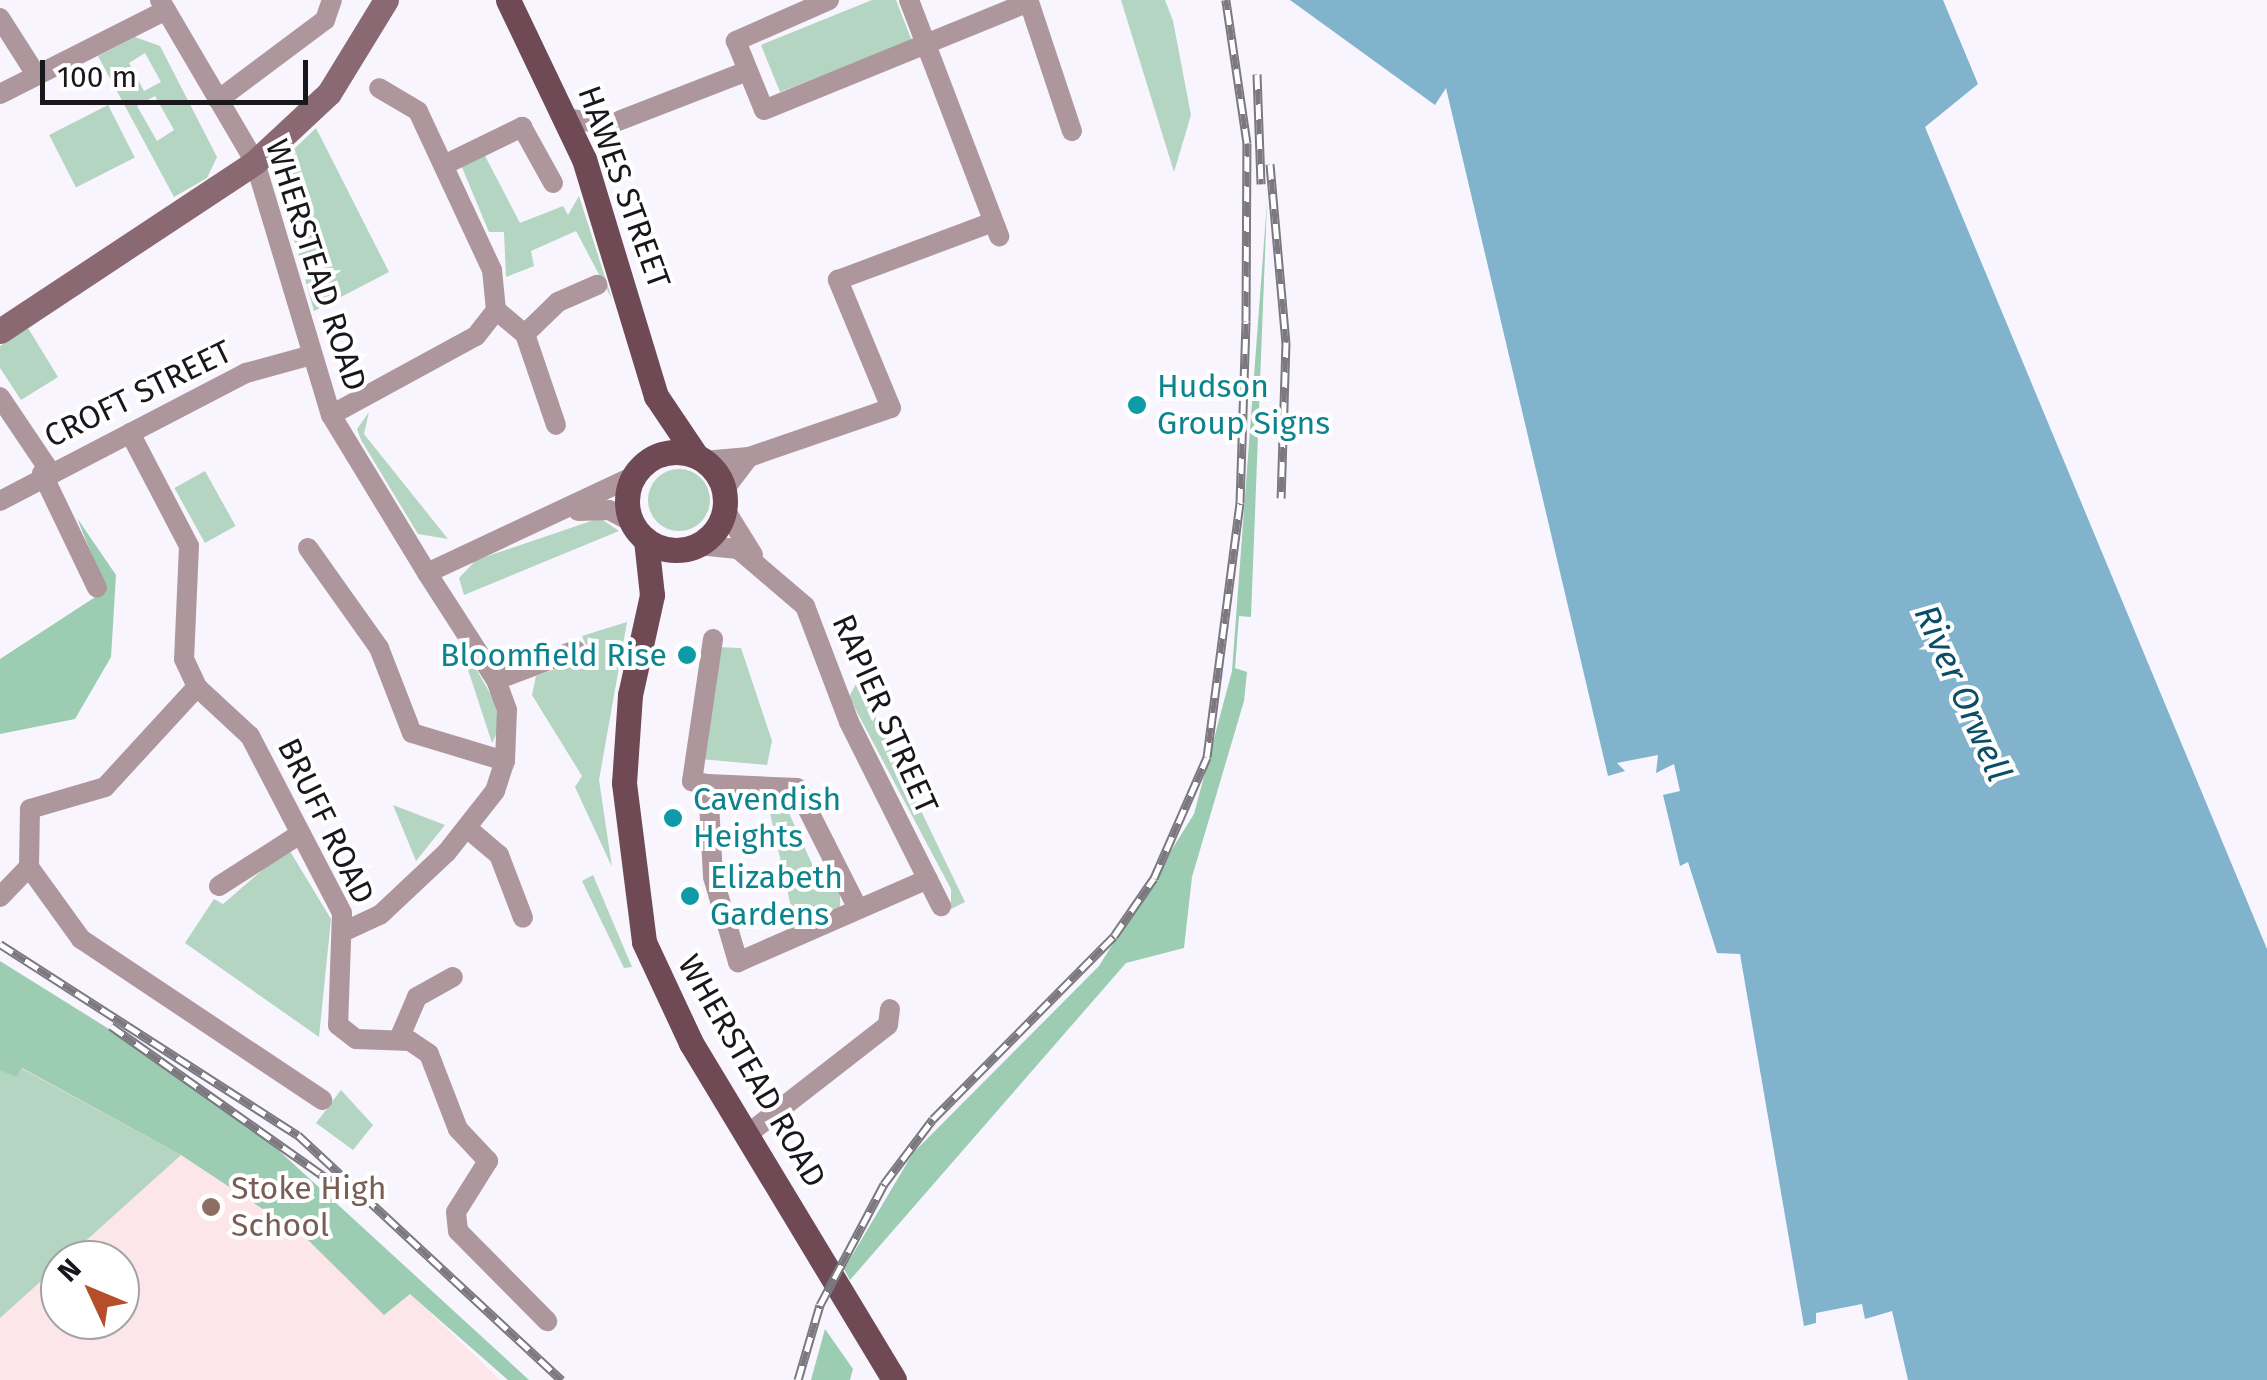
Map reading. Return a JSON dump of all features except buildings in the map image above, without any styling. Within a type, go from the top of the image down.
[{"type":"main road","name":"HAWES STREET","points":[[511,2],[584,159],[656,396],[700,459]]},
{"type":"main road","name":"HAWES STREET","points":[[638,471],[656,396]]},
{"type":"main road","points":[[668,453],[700,459],[723,507],[693,547],[639,531],[638,471],[668,453]]},
{"type":"main road","name":"WHERSTEAD ROAD","points":[[639,531],[652,595],[625,741],[629,872],[656,976],[894,1380]]},
{"type":"main road","name":"WHERSTEAD ROAD","points":[[652,595],[693,547]]},
{"type":"street","points":[[218,100],[325,20],[332,0]]},
{"type":"street","points":[[830,0],[736,40],[764,110],[1030,2],[1072,130]]},
{"type":"street","points":[[700,459],[749,456],[891,408],[838,280],[996,229],[909,0]]},
{"type":"street","points":[[0,331],[255,162],[328,93],[383,3]]},
{"type":"street","points":[[0,94],[163,5]]},
{"type":"street","name":"WHERSTEAD ROAD","points":[[163,5],[255,162],[308,356],[332,415],[496,680],[508,710],[506,761]]},
{"type":"street","points":[[0,18],[34,73]]},
{"type":"street","points":[[567,118],[608,124],[748,71]]},
{"type":"street","points":[[332,415],[476,336],[496,310],[492,270],[418,110],[379,88]]},
{"type":"street","points":[[584,159],[608,124]]},
{"type":"street","points":[[446,164],[522,127],[552,183]]},
{"type":"street","points":[[524,334],[558,302],[597,285]]},
{"type":"street","points":[[496,310],[524,334],[556,425]]},
{"type":"street","name":"CROFT STREET","points":[[0,500],[46,471],[246,373],[308,356]]},
{"type":"street","points":[[0,397],[46,471],[97,588]]},
{"type":"street","name":"BRUFF ROAD","points":[[130,433],[189,546],[181,631],[198,687],[250,736],[345,931],[338,1025],[356,1039],[400,1039]]},
{"type":"street","points":[[723,507],[749,456]]},
{"type":"street","points":[[427,573],[473,545],[566,512],[638,471]]},
{"type":"street","name":"RAPIER STREET","points":[[723,507],[757,560],[805,606],[849,722],[941,906]]},
{"type":"street","points":[[566,512],[597,508],[639,531]]},
{"type":"street","name":"RAPIER STREET","points":[[693,547],[757,560]]},
{"type":"street","points":[[308,548],[378,648],[412,734],[506,761],[467,828],[380,914],[345,931]]},
{"type":"street","points":[[713,640],[692,781],[797,788],[856,905]]},
{"type":"street","points":[[496,680],[576,650]]},
{"type":"street","points":[[198,687],[105,787],[30,808],[28,866],[81,939],[322,1100]]},
{"type":"street","points":[[708,784],[714,877],[738,962],[856,905],[928,879]]},
{"type":"street","points":[[467,828],[498,856],[523,918]]},
{"type":"street","points":[[218,886],[296,836]]},
{"type":"street","points":[[0,897],[28,866]]},
{"type":"street","points":[[454,977],[417,997],[400,1039],[430,1054],[458,1129],[488,1161],[456,1212],[458,1231],[547,1322]]},
{"type":"street","points":[[748,1134],[888,1025],[890,1009]]},
{"type":"shaded area","name":"Stoke High School","points":[[0,1021],[395,1279],[500,1380],[0,1380]]},
{"type":"green space","points":[[872,0],[896,0],[912,41],[780,92],[761,45]]},
{"type":"green space","points":[[1121,0],[1165,0],[1173,21],[1191,115],[1174,172]]},
{"type":"green space","points":[[135,37],[160,46],[217,157],[207,178],[174,197],[98,56]],"holes":[[[145,53],[161,82],[144,91],[129,63]],[[155,96],[174,130],[157,141],[137,106]]]},
{"type":"green space","points":[[108,105],[135,158],[76,188],[49,135]]},
{"type":"green space","points":[[316,128],[389,272],[314,311],[281,193],[290,153]]},
{"type":"green space","points":[[484,154],[520,223],[563,206],[568,215],[579,196],[612,299],[576,231],[531,251],[534,266],[506,277],[504,232],[489,232],[461,165]]},
{"type":"green space","points":[[1267,202],[1251,617],[1239,616],[1235,668],[1247,672],[1244,701],[1192,877],[1184,948],[1126,963],[850,1280],[844,1269],[913,1153],[1099,966],[1194,814],[1232,671]]},
{"type":"green space","points":[[28,328],[58,377],[21,400],[0,368],[0,346]]},
{"type":"green space","points":[[369,412],[364,434],[448,539],[418,534],[361,440],[357,429]]},
{"type":"green space","points":[[679,469],[701,478],[710,500],[701,522],[679,531],[657,522],[648,500],[657,478]]},
{"type":"green space","points":[[205,471],[236,526],[205,543],[174,488]]},
{"type":"green space","points":[[77,518],[116,575],[111,657],[75,719],[0,734],[0,659],[106,590]]},
{"type":"green space","points":[[600,518],[619,531],[464,595],[459,578],[476,560]]},
{"type":"green space","points":[[627,622],[599,780],[612,867],[575,787],[582,776],[532,695],[536,676],[591,656],[582,636]]},
{"type":"green space","points":[[457,636],[494,700],[500,727],[492,743]]},
{"type":"green space","points":[[715,647],[741,648],[772,741],[767,765],[700,759]]},
{"type":"green space","points":[[858,680],[965,902],[951,909],[951,889],[849,697]]},
{"type":"green space","points":[[393,805],[445,825],[416,861]]},
{"type":"green space","points":[[770,813],[789,813],[817,875],[840,886],[840,907],[795,925]]},
{"type":"green space","points":[[288,848],[331,919],[319,1037],[185,943],[214,899],[223,904]]},
{"type":"green space","points":[[593,875],[632,967],[624,968],[582,881]]},
{"type":"green space","points":[[0,961],[226,1102],[529,1380],[508,1380],[410,1294],[384,1315],[305,1237],[181,1155],[22,1068],[16,1077],[0,1070]]},
{"type":"green space","points":[[6,1060],[181,1155],[87,1240],[40,1240],[40,1282],[0,1318],[0,1065]]},
{"type":"green space","points":[[341,1090],[373,1125],[353,1150],[316,1123]]},
{"type":"green space","points":[[825,1329],[853,1369],[850,1380],[811,1380]]},
{"type":"water","name":"River Orwell","points":[[1290,0],[1943,0],[1978,84],[1925,127],[2267,949],[2267,1380],[1908,1380],[1892,1311],[1865,1319],[1862,1304],[1816,1313],[1816,1323],[1804,1326],[1740,954],[1717,953],[1688,862],[1680,866],[1663,795],[1680,791],[1674,764],[1656,773],[1658,755],[1617,763],[1625,771],[1608,776],[1446,88],[1435,105]]},
{"type":"railway","points":[[798,1380],[820,1305],[884,1184],[933,1119],[1114,936],[1154,878],[1207,757],[1240,503],[1246,321],[1247,143],[1226,0]]},
{"type":"railway","points":[[1257,74],[1261,184]]},
{"type":"railway","points":[[1270,164],[1286,342],[1281,498]]},
{"type":"railway","points":[[0,944],[298,1135],[562,1380]]},
{"type":"railway","points":[[111,1026],[332,1182]]},
{"type":"place","name":"Hudson Group Signs","points":[[1137,405]]},
{"type":"place","name":"Bloomfield Rise","points":[[687,655]]},
{"type":"place","name":"Cavendish Heights","points":[[673,818]]},
{"type":"place","name":"Elizabeth Gardens","points":[[690,896]]},
{"type":"place","name":"Stoke High School","points":[[211,1207]]}]
